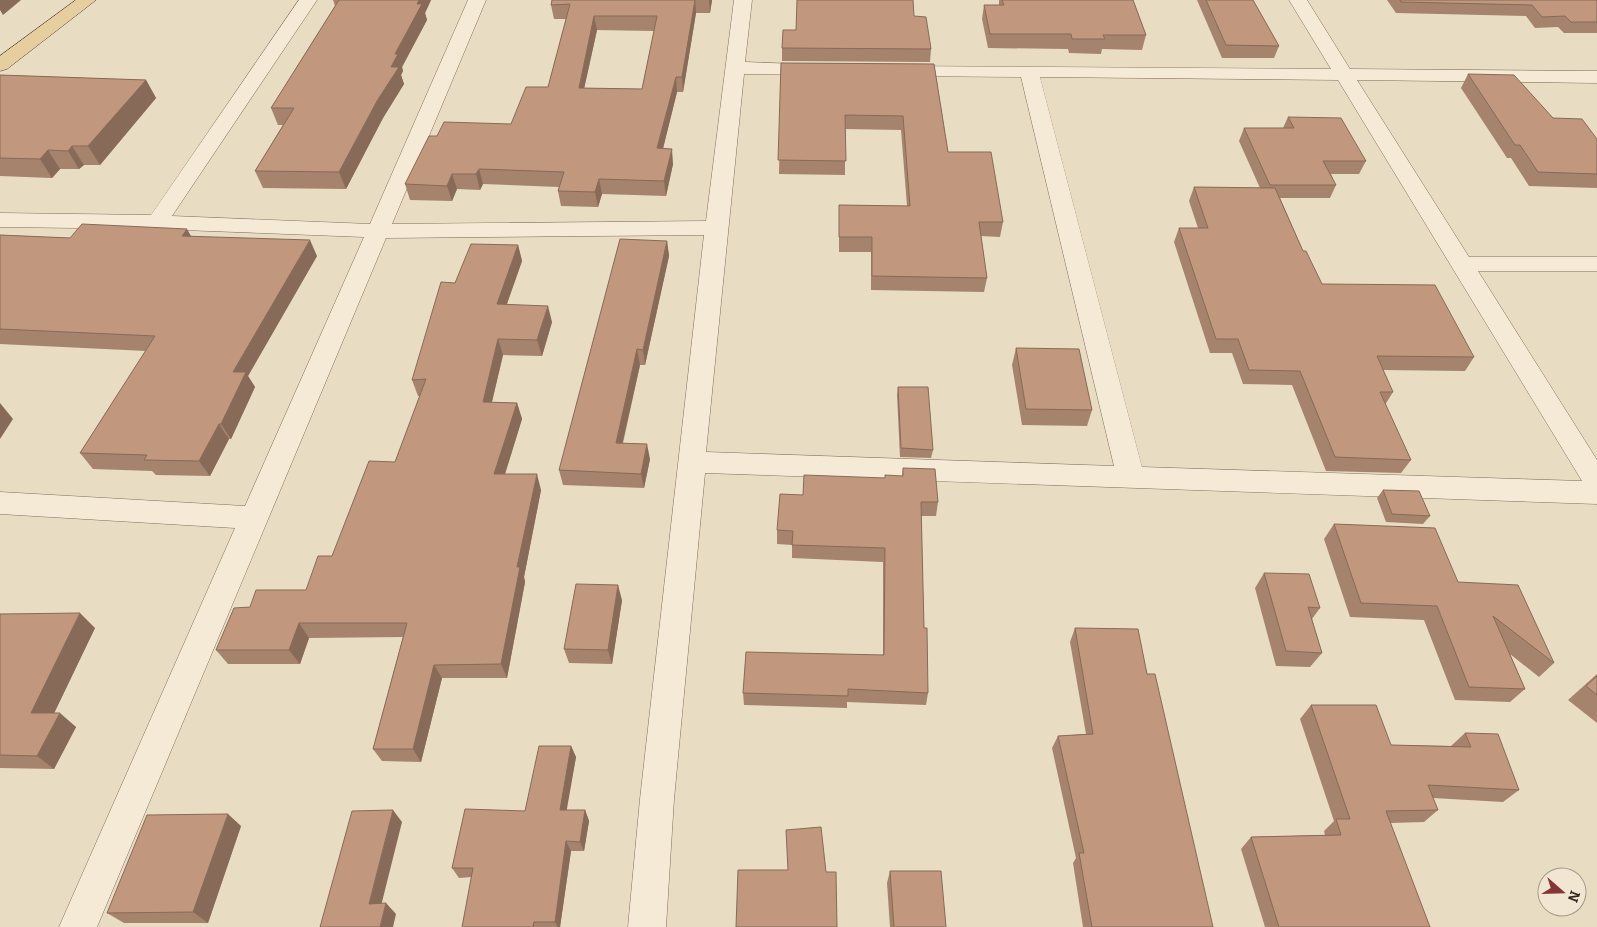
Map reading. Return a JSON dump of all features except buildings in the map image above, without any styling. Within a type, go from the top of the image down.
[{"type":"main road","points":[[0,65],[87,0]]},
{"type":"street","points":[[156,222],[308,0]]},
{"type":"street","points":[[78,927],[379,231],[476,0]]},
{"type":"street","points":[[647,927],[657,799],[694,462],[716,228],[743,0]]},
{"type":"street","points":[[1298,0],[1597,483]]},
{"type":"street","points":[[736,68],[834,69]]},
{"type":"street","points":[[883,70],[1597,77]]},
{"type":"street","points":[[1029,72],[1131,477]]},
{"type":"street","points":[[0,220],[156,222],[379,231],[716,228]]},
{"type":"street","points":[[1462,264],[1597,264]]},
{"type":"street","points":[[694,462],[1597,493]]},
{"type":"street","points":[[0,503],[255,518]]}]
